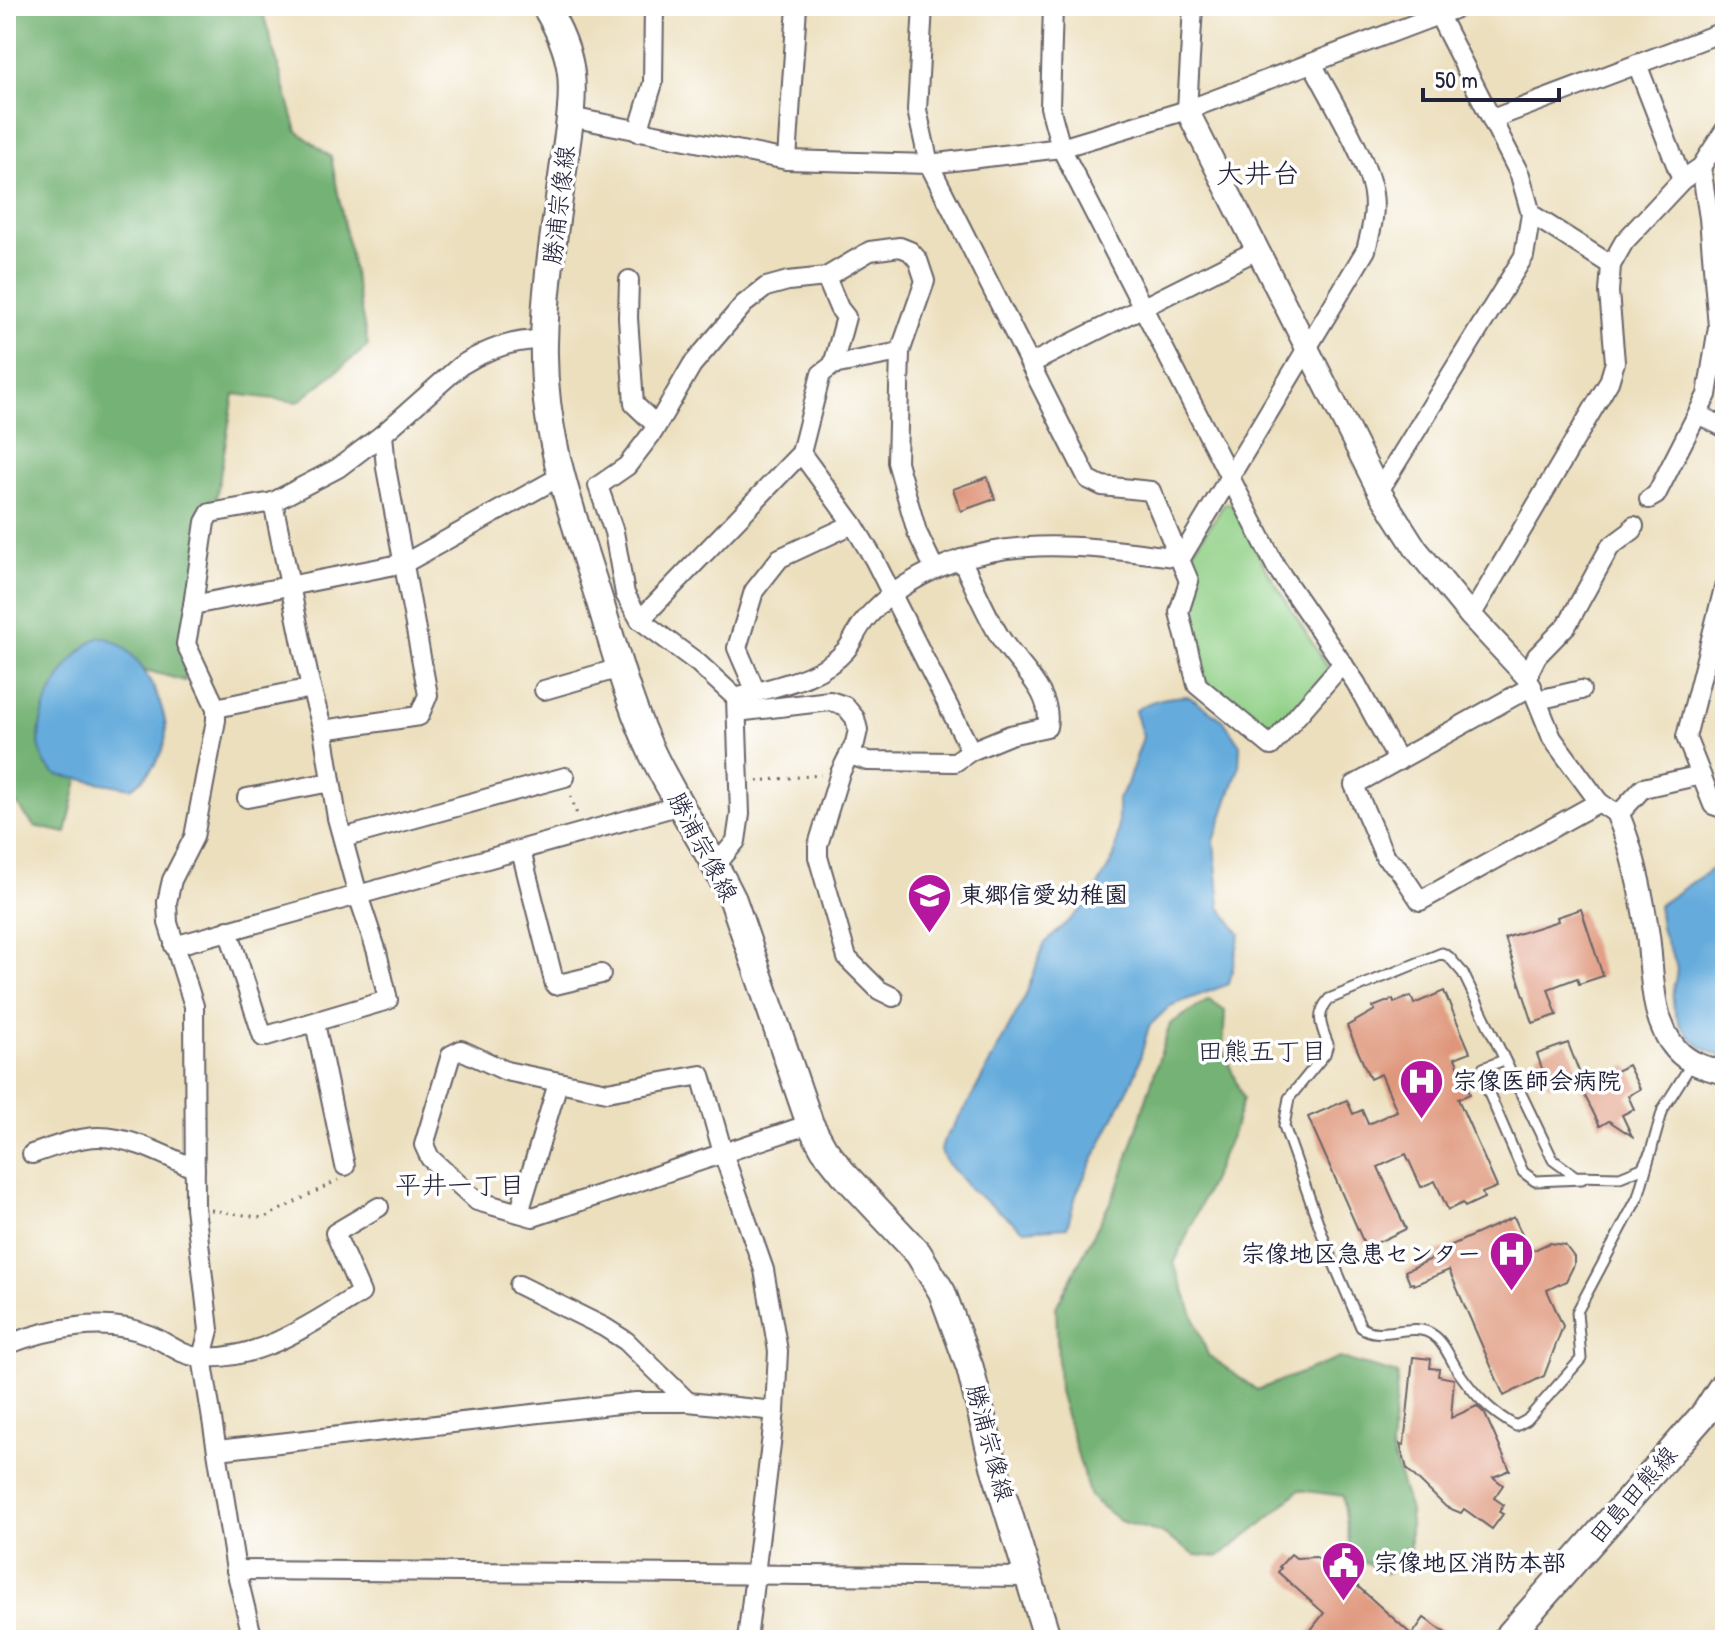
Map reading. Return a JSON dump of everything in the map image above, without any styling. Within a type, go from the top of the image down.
[{"type":"main road","name":"勝浦宗像線","points":[[545,6],[557,24],[571,71],[570,117],[547,295],[545,397],[561,476],[620,668],[654,757],[716,865],[747,937],[810,1124],[843,1173],[918,1253],[942,1292],[970,1368],[994,1466],[1048,1640]]},
{"type":"main road","name":"田島田熊線","points":[[1505,1640],[1705,1413],[1725,1382]]},
{"type":"street","points":[[638,132],[653,83],[654,6]]},
{"type":"street","points":[[787,160],[797,6]]},
{"type":"street","points":[[923,6],[917,110],[929,164],[1088,479],[1102,486],[1151,491],[1189,581],[1179,612],[1197,685],[1271,746],[1343,663]]},
{"type":"street","points":[[1053,6],[1050,107],[1061,148],[1276,567],[1343,663],[1398,761]]},
{"type":"street","points":[[1193,6],[1187,110],[1379,491],[1416,549],[1532,687],[1552,738],[1599,802],[1618,815],[1627,835],[1636,874],[1648,934],[1657,1012],[1667,1036],[1692,1063],[1725,1073]]},
{"type":"street","points":[[570,117],[787,160],[929,164],[1061,148],[1187,110],[1312,63],[1437,10],[1462,6]]},
{"type":"street","points":[[1379,491],[1524,256],[1531,214],[1520,175],[1437,10]]},
{"type":"street","points":[[1492,119],[1725,31]]},
{"type":"street","points":[[1181,558],[1366,250],[1374,220],[1373,192],[1363,163],[1312,63]]},
{"type":"street","points":[[1637,64],[1682,180]]},
{"type":"street","points":[[1471,616],[1609,382],[1615,362],[1609,292],[1611,265],[1624,242],[1682,180],[1701,167],[1725,130]]},
{"type":"street","points":[[1649,499],[1656,495],[1707,395],[1722,328],[1717,220],[1701,167]]},
{"type":"street","points":[[1531,214],[1611,265]]},
{"type":"street","points":[[716,865],[736,841],[740,814],[736,705],[698,663],[640,620],[625,594],[614,532],[598,486],[627,466],[692,365],[744,304],[766,287],[826,277],[870,251],[900,247],[910,251],[918,260],[925,281],[900,352],[897,462],[917,532],[934,568]]},
{"type":"street","points":[[1030,364],[1257,250]]},
{"type":"street","points":[[826,277],[846,317],[833,365]]},
{"type":"street","points":[[629,280],[628,318],[634,404],[656,425]]},
{"type":"street","points":[[253,1640],[236,1570],[202,1357],[209,1330],[195,1207],[194,1006],[168,923],[167,902],[172,880],[194,837],[210,760],[216,708],[186,644],[205,522],[210,513],[273,502],[338,468],[474,357],[499,346],[544,340]]},
{"type":"street","points":[[640,620],[801,453],[821,374],[833,365],[900,352]]},
{"type":"street","points":[[1698,414],[1725,428]]},
{"type":"street","points":[[323,730],[419,716],[428,695],[386,468],[383,434]]},
{"type":"street","points":[[801,453],[853,524],[874,559],[890,596],[971,751]]},
{"type":"street","points":[[193,605],[405,563],[561,476]]},
{"type":"street","points":[[228,930],[263,1037],[388,1000],[343,838],[323,730],[311,688],[273,502]]},
{"type":"street","points":[[756,692],[737,648],[754,591],[780,558],[853,524]]},
{"type":"street","points":[[1532,687],[1537,656],[1567,625],[1610,547],[1634,526]]},
{"type":"street","points":[[736,705],[756,692],[820,673],[846,650],[864,621],[890,596],[934,568],[961,559],[1010,547],[1039,546],[1091,547],[1181,558]]},
{"type":"street","points":[[850,755],[868,761],[955,762],[971,751],[1010,735],[1047,727],[1050,712],[1036,684],[1000,637],[961,559]]},
{"type":"street","points":[[1724,590],[1686,737],[1713,805],[1725,809]]},
{"type":"street","points":[[544,690],[620,668]]},
{"type":"street","points":[[1581,690],[1532,687],[1354,785],[1385,857],[1398,868],[1420,901],[1599,802]]},
{"type":"street","points":[[216,708],[311,688]]},
{"type":"street","points":[[736,705],[830,701],[845,706],[855,718],[858,730],[840,773],[818,845],[820,869],[847,958],[879,990],[893,997]]},
{"type":"street","points":[[1618,815],[1643,788],[1701,775]]},
{"type":"street","points":[[343,838],[565,777]]},
{"type":"street","points":[[247,798],[331,782]]},
{"type":"street","points":[[174,946],[681,805]]},
{"type":"street","points":[[521,851],[555,985],[601,974]]},
{"type":"street","points":[[315,1023],[345,1166]]},
{"type":"street","points":[[747,1640],[775,1411],[778,1351],[764,1270],[723,1153],[701,1075],[607,1092],[506,1071],[461,1050],[451,1055],[424,1145],[430,1158],[477,1201],[533,1217],[723,1153],[810,1124]]},
{"type":"street","points":[[519,1213],[558,1083]]},
{"type":"street","points":[[32,1154],[62,1144],[100,1137],[143,1146],[195,1169]]},
{"type":"street","points":[[6,1345],[64,1330],[121,1326],[149,1335],[184,1355],[202,1357],[243,1353],[270,1344],[361,1293],[335,1233],[379,1207]]},
{"type":"street","points":[[519,1285],[626,1341],[688,1402]]},
{"type":"street","points":[[218,1450],[636,1402],[688,1402],[775,1411]]},
{"type":"street","points":[[236,1570],[1027,1577]]},
{"type":"lane","points":[[1652,1149],[1642,1168],[1620,1177],[1575,1176],[1553,1160],[1463,973],[1442,953],[1329,999],[1319,1016],[1328,1044],[1325,1054],[1289,1098],[1284,1126],[1326,1245],[1361,1327],[1374,1332],[1421,1330],[1431,1333],[1440,1341],[1486,1408],[1516,1426],[1527,1420],[1579,1364],[1581,1350],[1577,1312],[1638,1197],[1652,1149],[1663,1109],[1692,1063]]},
{"type":"lane","points":[[1504,1060],[1483,1068],[1481,1075],[1523,1172],[1535,1181],[1605,1176]]},
{"type":"path","points":[[740,783],[840,773]]},
{"type":"path","points":[[565,777],[582,832]]},
{"type":"path","points":[[195,1207],[264,1218],[338,1181],[345,1166]]},
{"type":"green space","points":[[6,6],[261,6],[297,131],[331,157],[368,346],[298,402],[234,394],[185,681],[105,659],[66,833],[34,826],[6,790]]},
{"type":"green space","points":[[1225,503],[1232,504],[1265,567],[1330,671],[1271,734],[1204,680],[1186,613],[1190,556]]},
{"type":"green space","points":[[1209,1000],[1225,1011],[1223,1049],[1243,1099],[1233,1132],[1174,1264],[1208,1355],[1257,1390],[1340,1358],[1398,1374],[1391,1449],[1410,1511],[1410,1555],[1386,1573],[1351,1556],[1343,1496],[1299,1490],[1218,1557],[1195,1555],[1161,1533],[1120,1521],[1090,1497],[1059,1391],[1056,1307],[1119,1185],[1170,1024]]},
{"type":"water","points":[[100,637],[113,640],[136,660],[154,689],[165,719],[165,740],[159,756],[150,771],[131,788],[57,775],[44,761],[39,744],[47,702],[58,680],[85,647]]},
{"type":"water","points":[[1188,696],[1223,720],[1240,745],[1239,767],[1214,841],[1220,907],[1240,934],[1229,984],[1170,1006],[1149,1026],[1136,1073],[1077,1192],[1067,1227],[1024,1230],[971,1190],[945,1160],[941,1151],[943,1142],[970,1100],[1026,995],[1044,944],[1089,902],[1114,857],[1118,799],[1127,784],[1143,737],[1135,711],[1153,701]]},
{"type":"water","points":[[1725,860],[1725,1057],[1694,1041],[1675,1013],[1673,989],[1677,969],[1663,933],[1658,906]]},
{"type":"building","points":[[987,477],[995,499],[961,511],[953,489]]},
{"type":"building","points":[[1581,909],[1603,976],[1579,984],[1577,978],[1548,989],[1557,1015],[1533,1023],[1505,938],[1558,921],[1557,917]]},
{"type":"building","name":"宗像医師会病院","points":[[1444,991],[1470,1052],[1455,1058],[1470,1094],[1458,1099],[1497,1187],[1482,1193],[1484,1198],[1465,1207],[1463,1203],[1448,1210],[1435,1181],[1421,1187],[1406,1154],[1378,1167],[1406,1229],[1366,1248],[1308,1117],[1347,1100],[1353,1114],[1362,1110],[1368,1124],[1397,1111],[1381,1074],[1370,1079],[1347,1026],[1375,1010],[1373,1007],[1393,999],[1394,1003],[1411,996],[1414,1004]]},
{"type":"building","points":[[1568,1043],[1580,1074],[1548,1086],[1537,1054]]},
{"type":"building","points":[[1628,1065],[1640,1089],[1628,1096],[1634,1109],[1622,1115],[1632,1136],[1609,1121],[1600,1126],[1581,1088]]},
{"type":"building","points":[[1514,1217],[1530,1252],[1549,1243],[1565,1245],[1574,1257],[1574,1265],[1566,1281],[1547,1290],[1563,1326],[1544,1376],[1504,1396],[1449,1270],[1414,1285],[1410,1284],[1405,1271],[1438,1256],[1436,1252]]},
{"type":"building","points":[[1413,1357],[1431,1359],[1430,1368],[1439,1369],[1438,1376],[1454,1379],[1451,1418],[1477,1406],[1485,1414],[1510,1470],[1493,1477],[1503,1485],[1494,1498],[1504,1505],[1499,1512],[1503,1514],[1492,1529],[1464,1509],[1461,1513],[1446,1507],[1407,1469],[1400,1444],[1404,1445]]},
{"type":"building","name":"宗像地区消防本部","points":[[1291,1554],[1296,1558],[1316,1557],[1351,1588],[1355,1584],[1412,1635],[1424,1618],[1456,1640],[1303,1640],[1324,1613],[1278,1572]]},
{"type":"place","name":"東郷信愛幼稚園","points":[[929,934]]},
{"type":"place","name":"宗像医師会病院","points":[[1422,1120]]},
{"type":"place","name":"宗像地区急患センター","points":[[1512,1293]]},
{"type":"place","name":"宗像地区消防本部","points":[[1343,1602]]},
{"type":"district","name":"大井台","points":[[1258,173]]},
{"type":"district","name":"田熊五丁目","points":[[1262,1051]]},
{"type":"district","name":"平井一丁目","points":[[460,1185]]}]
